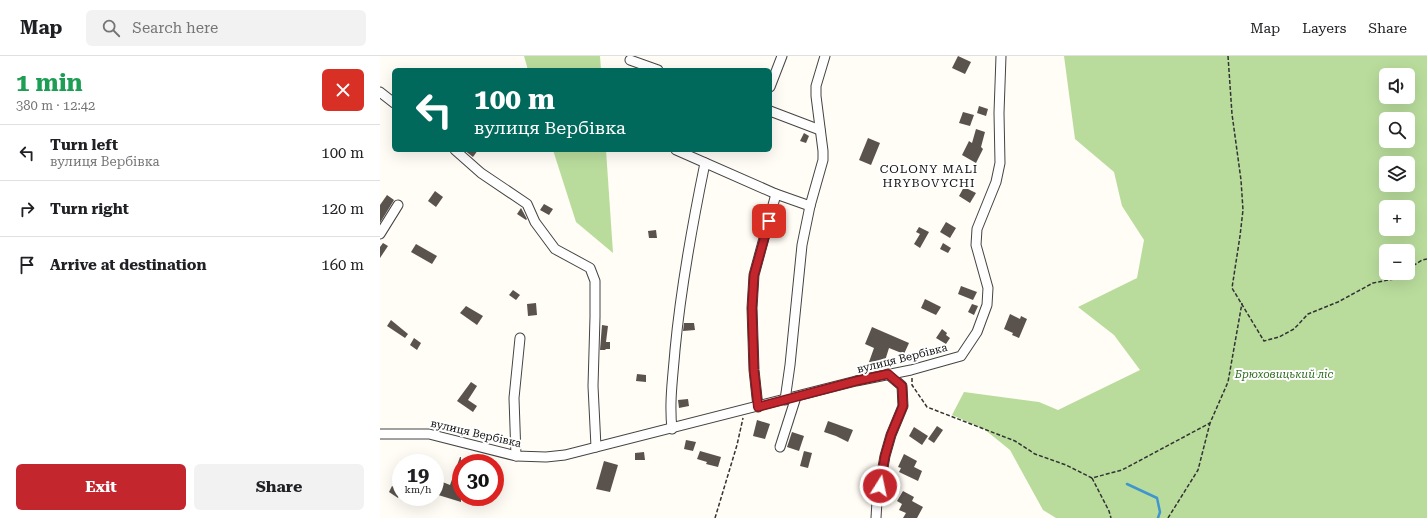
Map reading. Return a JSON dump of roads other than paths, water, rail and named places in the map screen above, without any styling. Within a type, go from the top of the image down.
[{"type":"street","points":[[772,82],[782,56]]},
{"type":"street","points":[[785,400],[802,245],[810,206],[823,160],[824,151],[820,130],[816,86],[825,56]]},
{"type":"street","name":"вулиця Вербівка","points":[[380,434],[430,434],[516,456],[546,457],[566,455],[856,381],[911,370],[961,356],[977,332],[987,304],[988,288],[976,245],[977,229],[996,182],[1000,163],[999,113],[1001,56]]},
{"type":"street","points":[[630,60],[652,68]]},
{"type":"street","points":[[380,92],[392,101]]},
{"type":"street","points":[[772,112],[820,130]]},
{"type":"street","points":[[457,152],[480,173],[527,204],[535,222],[555,249],[590,268],[595,281],[593,386],[596,447]]},
{"type":"street","points":[[680,152],[776,194],[810,206]]},
{"type":"street","points":[[672,429],[670,409],[680,300],[705,163]]},
{"type":"street","points":[[758,407],[754,370],[752,308],[754,275],[776,194]]},
{"type":"street","points":[[380,234],[398,205]]},
{"type":"street","points":[[516,456],[514,398],[520,338]]},
{"type":"street","points":[[876,518],[877,501],[885,456],[891,435],[903,406],[902,386],[888,374]]},
{"type":"street","points":[[780,447],[796,397]]},
{"type":"waterway","points":[[1127,484],[1157,498],[1160,512],[1158,518]]},
{"type":"district","name":"COLONY MALI HRYBOVYCHI","points":[[929,176]]},
{"type":"park label","name":"Брюховицький ліс","points":[[1284,374]]}]
